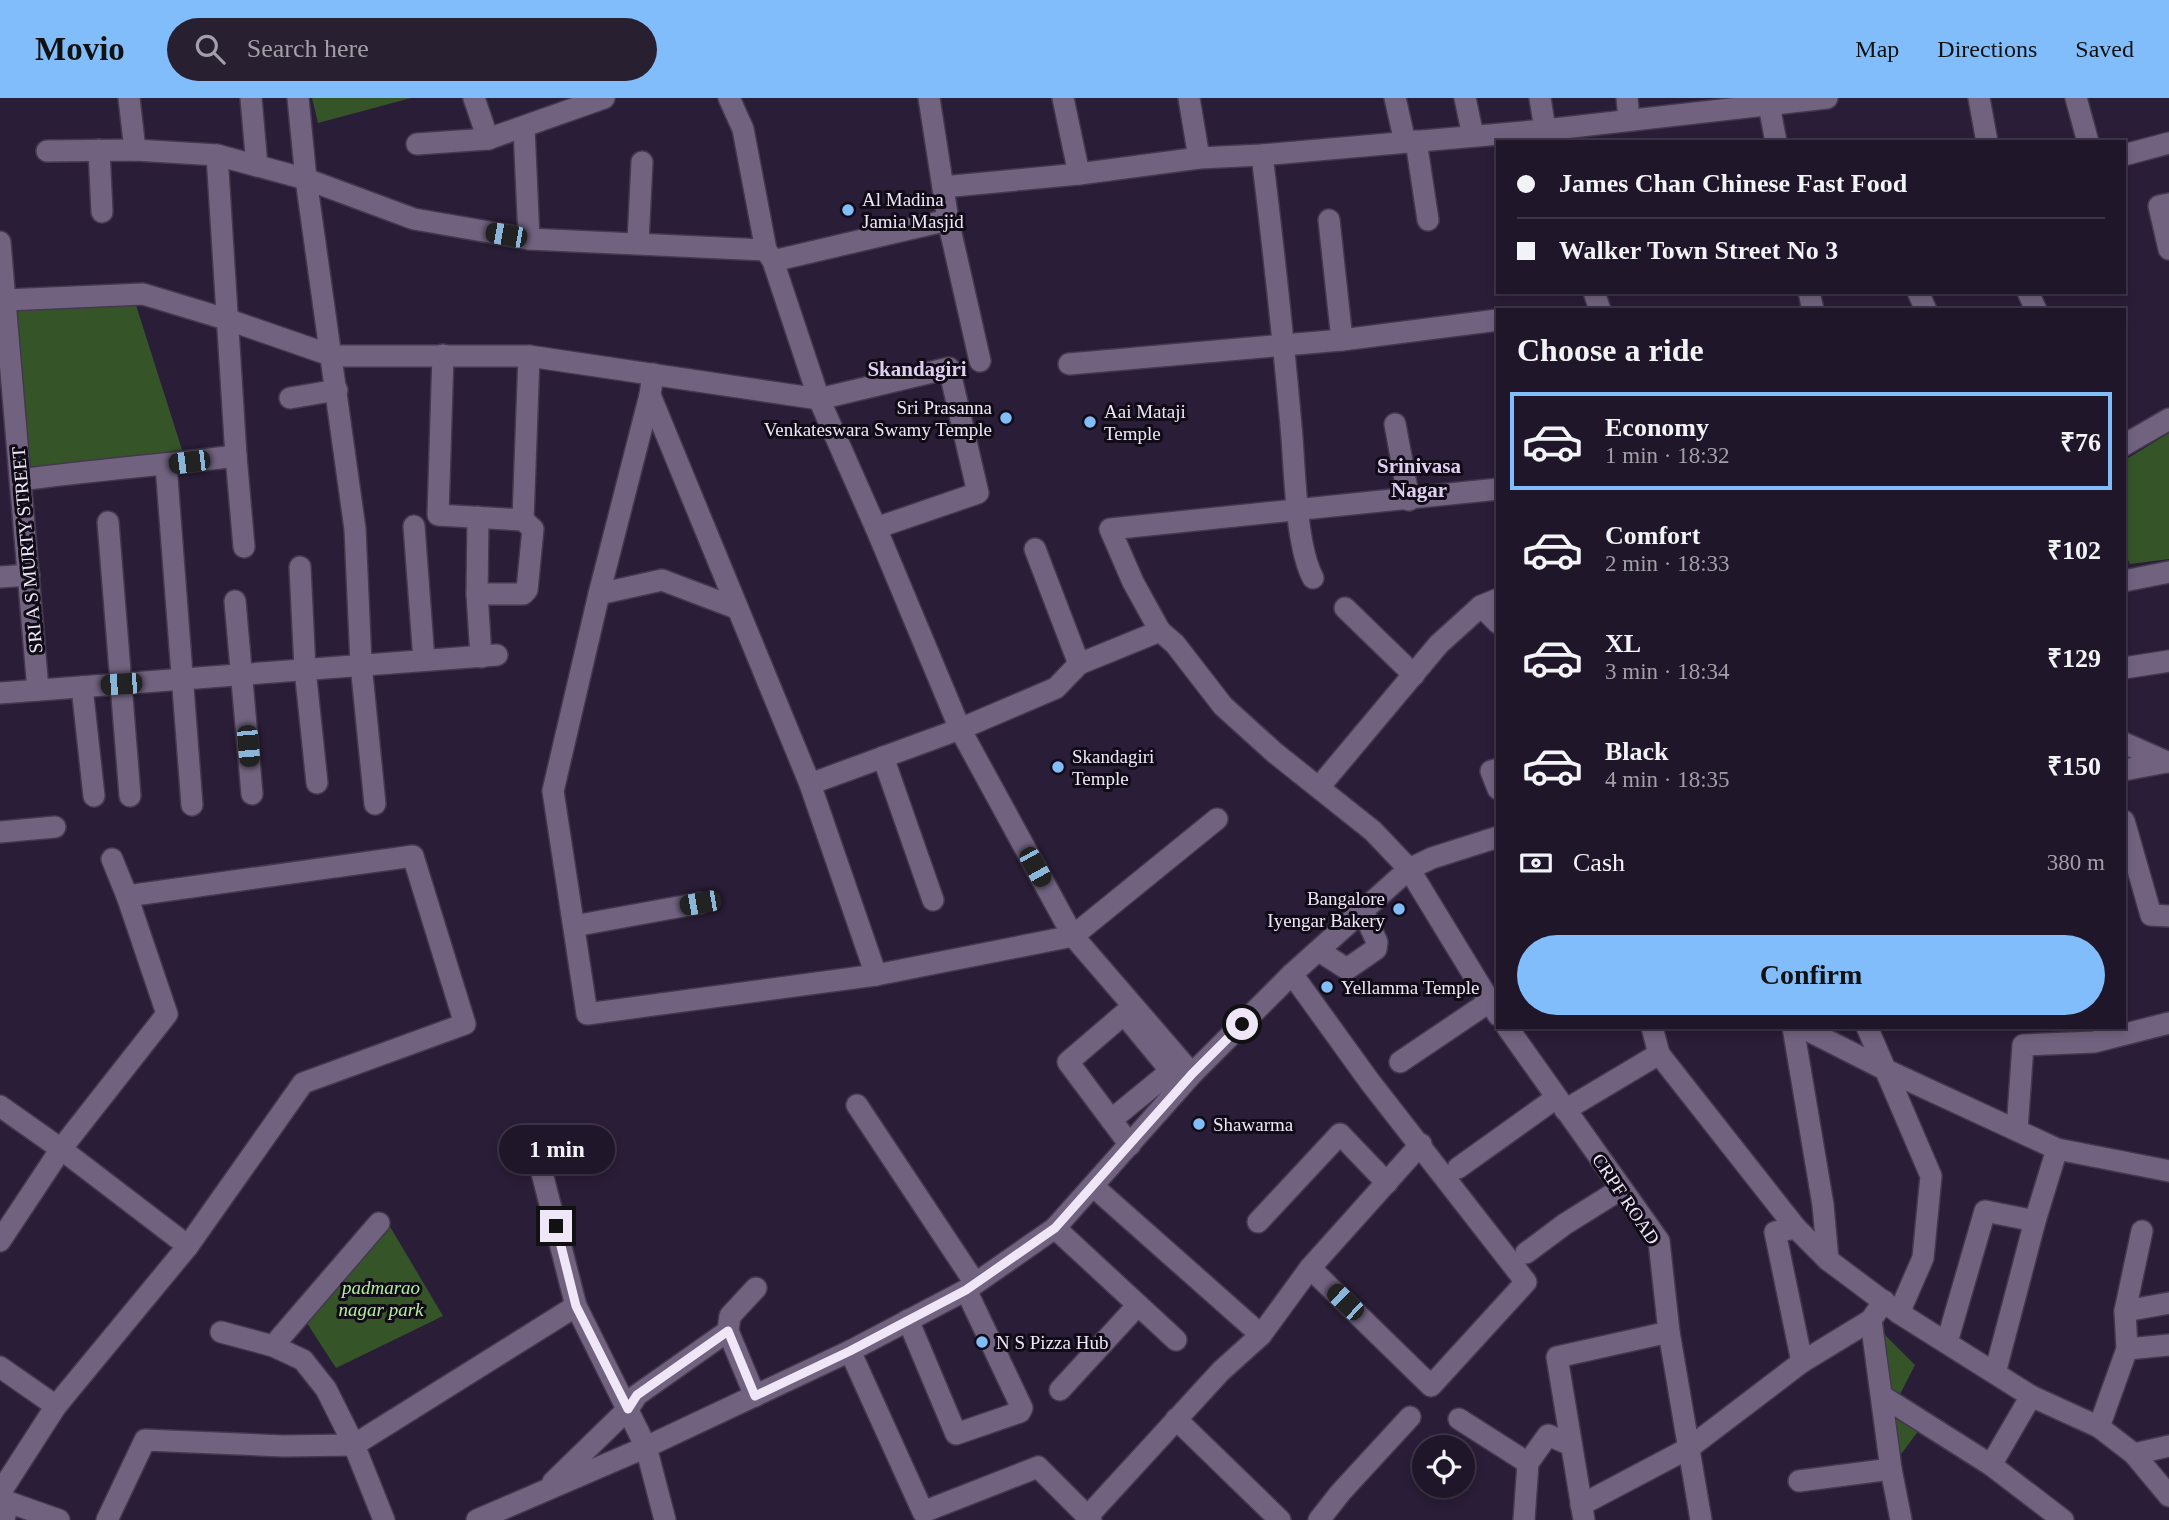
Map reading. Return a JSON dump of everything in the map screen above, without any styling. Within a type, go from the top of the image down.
[{"type":"street","points":[[129,98],[135,150]]},
{"type":"street","points":[[251,98],[257,166]]},
{"type":"street","points":[[298,98],[306,179],[333,356],[355,529],[361,664],[375,804]]},
{"type":"street","points":[[474,98],[488,139]]},
{"type":"street","points":[[418,144],[488,139],[604,98]]},
{"type":"street","points":[[729,98],[743,129],[769,255],[819,399],[960,729],[1073,936],[1192,1074]]},
{"type":"street","points":[[929,98],[948,220],[980,361]]},
{"type":"street","points":[[1063,98],[1079,174]]},
{"type":"street","points":[[1189,98],[1199,158]]},
{"type":"street","points":[[1395,98],[1410,142],[1428,220]]},
{"type":"street","points":[[1465,98],[1473,136]]},
{"type":"street","points":[[1541,98],[1546,136]]},
{"type":"street","points":[[1627,98],[1629,121]]},
{"type":"street","points":[[943,187],[1079,174],[1199,158],[1473,136],[1546,136],[1629,121],[1675,107],[1769,105],[1827,98]]},
{"type":"street","points":[[1979,98],[1987,140]]},
{"type":"street","points":[[2076,98],[2087,140]]},
{"type":"street","points":[[1769,105],[1776,140]]},
{"type":"street","points":[[524,128],[529,239]]},
{"type":"street","points":[[2126,154],[2169,143]]},
{"type":"street","points":[[99,150],[102,212]]},
{"type":"street","points":[[47,151],[135,150],[217,155],[306,179],[414,219],[529,239],[638,242],[769,255],[948,220]]},
{"type":"street","points":[[217,155],[244,547]]},
{"type":"street","points":[[1262,155],[1305,561],[1313,578]]},
{"type":"street","points":[[638,242],[642,162]]},
{"type":"street","points":[[2169,204],[2159,206],[2169,249]]},
{"type":"street","points":[[1329,220],[1342,340]]},
{"type":"street","name":"SRI A S MURTY STREET","points":[[0,242],[38,690]]},
{"type":"street","points":[[6,300],[143,294],[333,356],[529,356],[819,399],[949,369],[978,492],[876,528]]},
{"type":"street","points":[[1069,364],[1342,340],[1496,320]]},
{"type":"street","points":[[443,355],[438,515],[523,520],[533,530],[527,590],[523,594],[477,594]]},
{"type":"street","points":[[523,520],[529,356]]},
{"type":"street","points":[[653,374],[553,791],[587,1014],[876,975],[1073,936],[1217,819]]},
{"type":"street","points":[[290,398],[337,390]]},
{"type":"street","points":[[650,395],[810,784],[876,975]]},
{"type":"street","points":[[2126,445],[2169,419]]},
{"type":"street","points":[[1395,424],[1409,500]]},
{"type":"street","points":[[21,480],[90,470],[166,465],[236,456]]},
{"type":"street","points":[[166,465],[192,805]]},
{"type":"street","points":[[1400,1062],[1493,1001],[1409,869],[1373,831],[1223,706],[1175,644],[1160,631],[1133,582],[1111,529],[1496,489]]},
{"type":"street","points":[[0,693],[489,656],[477,594],[478,517]]},
{"type":"street","points":[[108,522],[130,796]]},
{"type":"street","points":[[414,526],[424,660]]},
{"type":"street","points":[[1035,549],[1079,664]]},
{"type":"street","points":[[300,567],[305,669],[317,783]]},
{"type":"street","points":[[2126,581],[2169,572]]},
{"type":"street","points":[[0,577],[29,575]]},
{"type":"street","points":[[599,594],[662,580],[736,608]]},
{"type":"street","points":[[235,601],[252,794]]},
{"type":"street","points":[[1320,786],[1438,644],[1489,602],[1496,618]]},
{"type":"street","points":[[1345,608],[1413,675]]},
{"type":"street","points":[[810,784],[960,729],[1056,688],[1079,664],[1160,631]]},
{"type":"street","points":[[2126,668],[2169,661]]},
{"type":"street","points":[[82,687],[94,796]]},
{"type":"street","points":[[2126,744],[2168,762]]},
{"type":"street","points":[[883,757],[933,900]]},
{"type":"street","points":[[2126,770],[2168,762]]},
{"type":"street","points":[[1496,770],[1491,771],[1496,784]]},
{"type":"street","points":[[0,832],[55,827]]},
{"type":"street","points":[[2126,828],[2151,915],[2169,916]]},
{"type":"street","points":[[477,1520],[646,1447],[755,1396],[850,1351],[971,1287],[1055,1228],[1192,1074],[1292,975],[1409,869],[1432,858],[1496,837]]},
{"type":"street","points":[[59,1520],[3,1503],[56,1406],[188,1246],[303,1083],[465,1024],[413,856],[127,896]]},
{"type":"street","points":[[0,1241],[61,1149],[167,1014],[112,859]]},
{"type":"street","points":[[573,926],[700,903]]},
{"type":"street","points":[[1319,951],[1347,970],[1376,949],[1377,942],[1363,911]]},
{"type":"street","points":[[1292,975],[1370,1082],[1526,1282],[1431,1386],[1310,1268]]},
{"type":"street","points":[[1111,1120],[1171,1071],[1124,1014],[1068,1062],[1111,1120],[1130,1145]]},
{"type":"street","points":[[2017,1130],[2023,1045],[2094,1042],[2169,1023]]},
{"type":"street","name":"CRPF ROAD","points":[[1508,1029],[1659,1241],[1669,1332],[1701,1520]]},
{"type":"street","points":[[1653,1029],[1659,1054],[1796,1228],[1828,1260],[1891,1307],[2031,1396],[2099,1427],[2134,1454],[2169,1496]]},
{"type":"street","points":[[1793,1029],[1823,1205],[1828,1260]]},
{"type":"street","points":[[1805,1029],[1884,1069],[2057,1149],[2169,1171]]},
{"type":"street","points":[[1669,1332],[1558,1357],[1583,1512],[1689,1448],[1802,1362],[1891,1307],[1923,1258],[1931,1176],[1868,1029]]},
{"type":"street","points":[[1458,1168],[1561,1104],[1659,1054]]},
{"type":"street","points":[[857,1105],[971,1287],[1023,1408],[1020,1412],[959,1435],[954,1433],[908,1320]]},
{"type":"street","points":[[0,1106],[188,1246]]},
{"type":"street","points":[[1258,1222],[1340,1134],[1387,1183]]},
{"type":"street","points":[[850,1351],[923,1512],[1038,1468],[1090,1518],[1176,1419],[1221,1371],[1261,1335],[1310,1268],[1421,1144]]},
{"type":"street","points":[[1995,1373],[2057,1149]]},
{"type":"street","points":[[542,1173],[576,1306],[646,1447],[664,1520]]},
{"type":"street","points":[[1094,1186],[1261,1335]]},
{"type":"street","points":[[1526,1254],[1565,1224],[1621,1189]]},
{"type":"street","points":[[1947,1342],[1985,1210],[2035,1221]]},
{"type":"street","points":[[273,1346],[379,1223]]},
{"type":"street","points":[[1055,1228],[1176,1340]]},
{"type":"street","points":[[1796,1228],[1775,1232],[1802,1362]]},
{"type":"street","points":[[2099,1427],[2127,1349],[2125,1311],[2142,1231]]},
{"type":"street","points":[[755,1396],[728,1331],[730,1316],[756,1287]]},
{"type":"street","points":[[2125,1311],[2169,1303]]},
{"type":"street","points":[[1060,1390],[1138,1305]]},
{"type":"street","points":[[107,1520],[145,1440],[283,1446],[354,1445],[576,1306]]},
{"type":"street","points":[[1871,1320],[1891,1469],[1901,1520]]},
{"type":"street","points":[[544,1491],[628,1409],[637,1395],[728,1331]]},
{"type":"street","points":[[221,1332],[273,1346],[303,1360],[326,1390],[354,1445],[384,1520]]},
{"type":"street","points":[[2127,1349],[2169,1345]]},
{"type":"street","points":[[0,1367],[56,1406]]},
{"type":"street","points":[[1882,1396],[1991,1465],[2063,1520]]},
{"type":"street","points":[[1991,1465],[2031,1396]]},
{"type":"street","points":[[1319,1520],[1410,1417]]},
{"type":"street","points":[[1176,1419],[1280,1520]]},
{"type":"street","points":[[1459,1419],[1528,1463]]},
{"type":"street","points":[[1524,1520],[1528,1463],[1548,1434],[1571,1445]]},
{"type":"street","points":[[2134,1454],[2169,1446]]},
{"type":"street","points":[[1799,1481],[1891,1469]]},
{"type":"green space","points":[[312,98],[411,98],[318,123]]},
{"type":"green space","points":[[135,302],[184,456],[26,473],[15,307]]},
{"type":"green space","points":[[2169,433],[2169,559],[2130,564],[2126,556],[2126,459]]},
{"type":"green space","name":"padmarao nagar park","points":[[389,1225],[443,1316],[336,1368],[303,1317]]},
{"type":"green space","points":[[1882,1332],[1915,1365],[1896,1402],[1922,1426],[1899,1457]]},
{"type":"place","name":"Al Madina Jamia Masjid","points":[[848,210]]},
{"type":"place","name":"Sri Prasanna Venkateswara Swamy Temple","points":[[1006,418]]},
{"type":"place","name":"Aai Mataji Temple","points":[[1090,422]]},
{"type":"place","name":"Skandagiri Temple","points":[[1058,767]]},
{"type":"place","name":"Bangalore Iyengar Bakery","points":[[1399,909]]},
{"type":"place","name":"Yellamma Temple","points":[[1327,987]]},
{"type":"place","name":"Shawarma","points":[[1199,1124]]},
{"type":"place","name":"N S Pizza Hub","points":[[982,1342]]},
{"type":"district","name":"Skandagiri","points":[[917,369]]},
{"type":"district","name":"Srinivasa Nagar","points":[[1419,478]]},
{"type":"route","points":[[556,1226],[576,1306],[628,1409],[637,1395],[728,1331],[734,1351],[755,1396],[850,1351],[966,1290],[1055,1228],[1192,1074],[1242,1024]]}]
